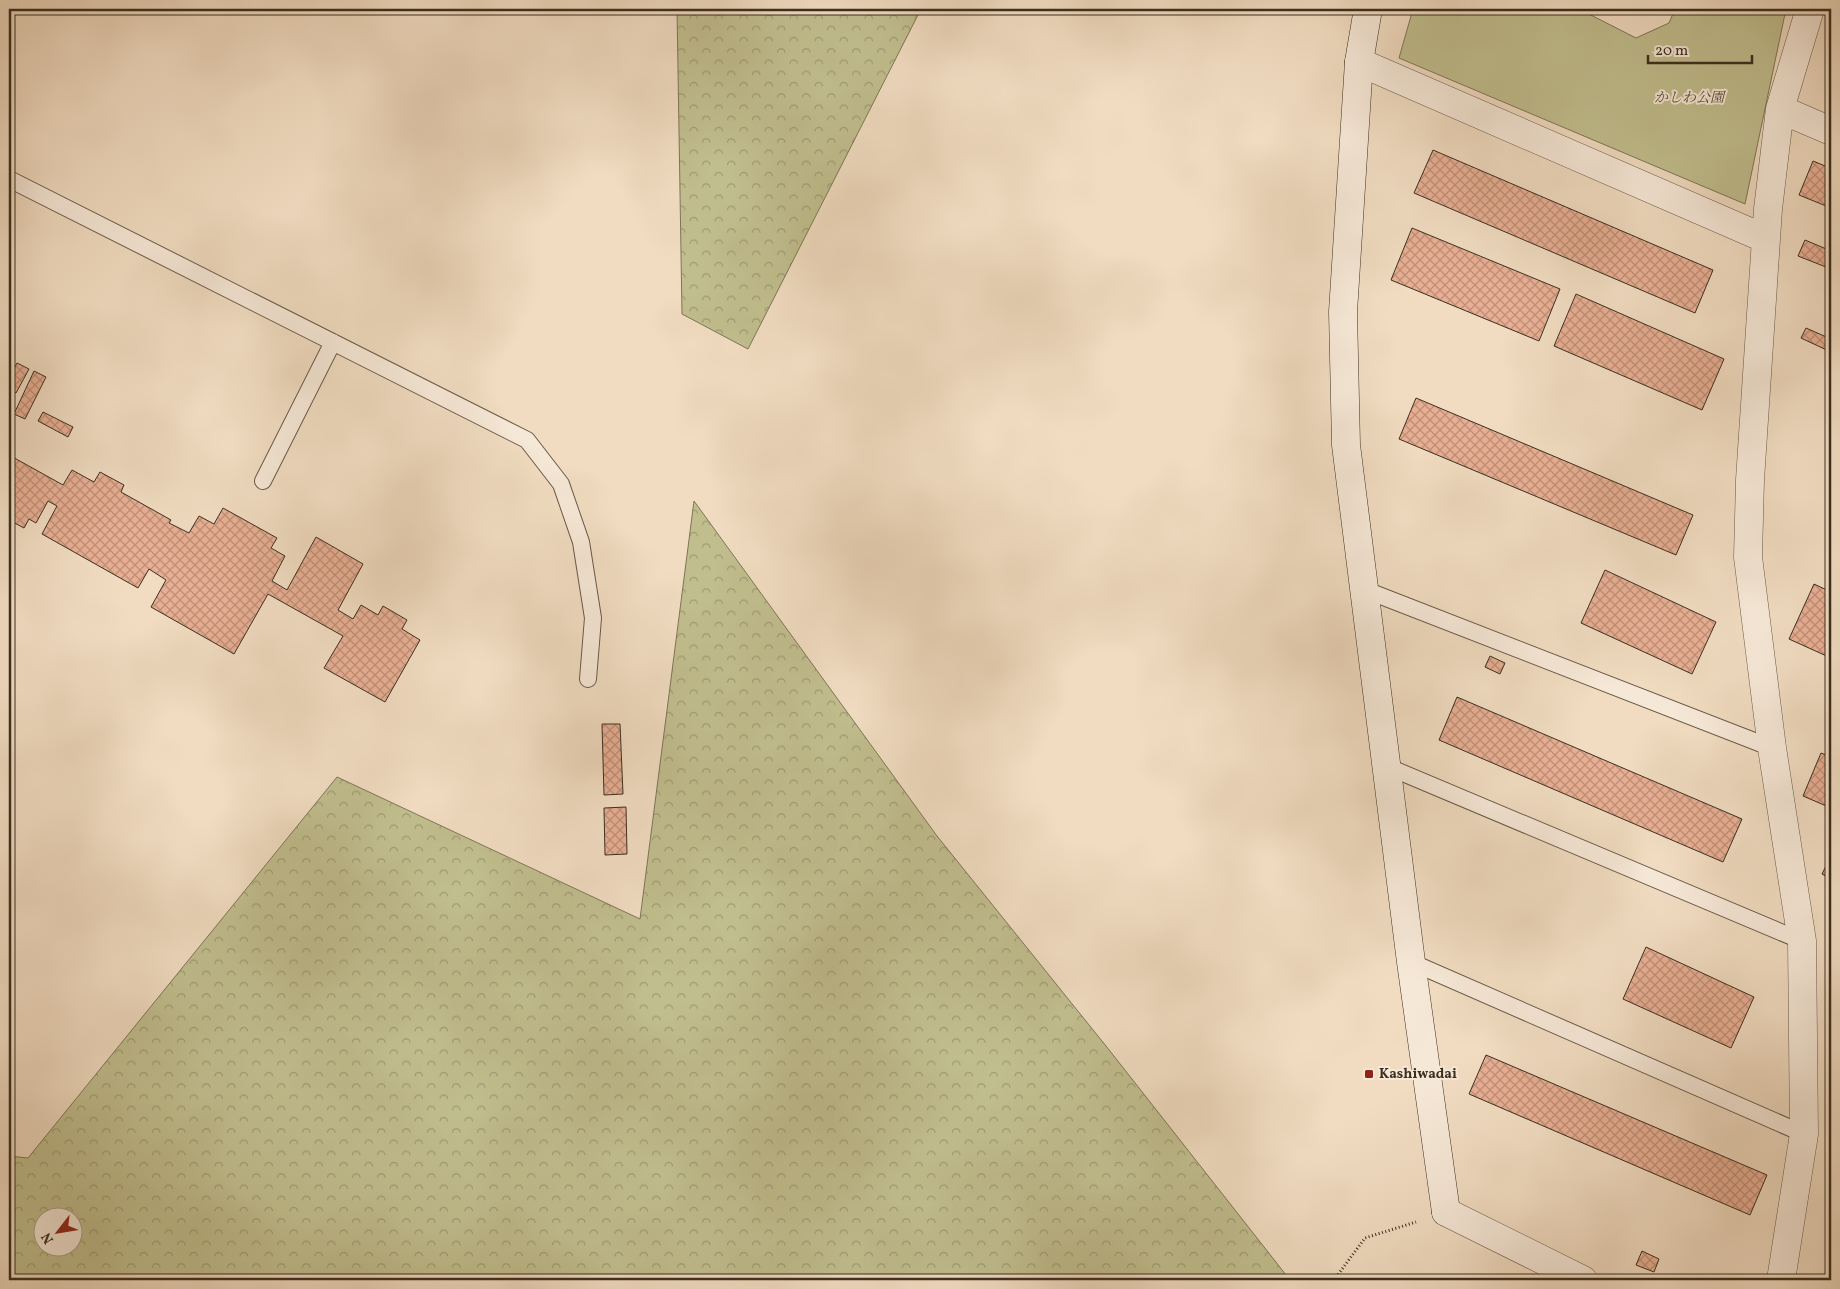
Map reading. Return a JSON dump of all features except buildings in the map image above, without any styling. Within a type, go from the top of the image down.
[{"type":"street","points":[[1368,9],[1358,62],[1343,312],[1346,445],[1411,962],[1446,1212],[1582,1280]]},
{"type":"street","points":[[1781,1280],[1804,1134],[1802,941],[1772,748],[1748,557],[1750,480],[1766,239],[1780,109],[1810,9]]},
{"type":"street","points":[[1358,62],[1766,239]]},
{"type":"street","points":[[1780,109],[1831,132]]},
{"type":"lane","points":[[9,180],[527,440],[561,484],[581,542],[593,618],[588,679]]},
{"type":"lane","points":[[263,481],[333,342]]},
{"type":"lane","points":[[1363,588],[1772,748]]},
{"type":"lane","points":[[1386,766],[1802,941]]},
{"type":"lane","points":[[1411,962],[1804,1134]]},
{"type":"path","points":[[1334,1280],[1365,1238],[1446,1212]]},
{"type":"green space","points":[[677,9],[921,9],[748,349],[682,314]]},
{"type":"green space","name":"かしわ公園","points":[[1413,9],[1579,9],[1636,38],[1669,23],[1675,9],[1786,9],[1745,204],[1399,58]]},
{"type":"green space","points":[[694,501],[937,836],[1106,1046],[1290,1280],[9,1280],[9,1156],[28,1158],[337,777],[640,919]]},
{"type":"place","name":"Kashiwadai","points":[[1369,1074]]}]
